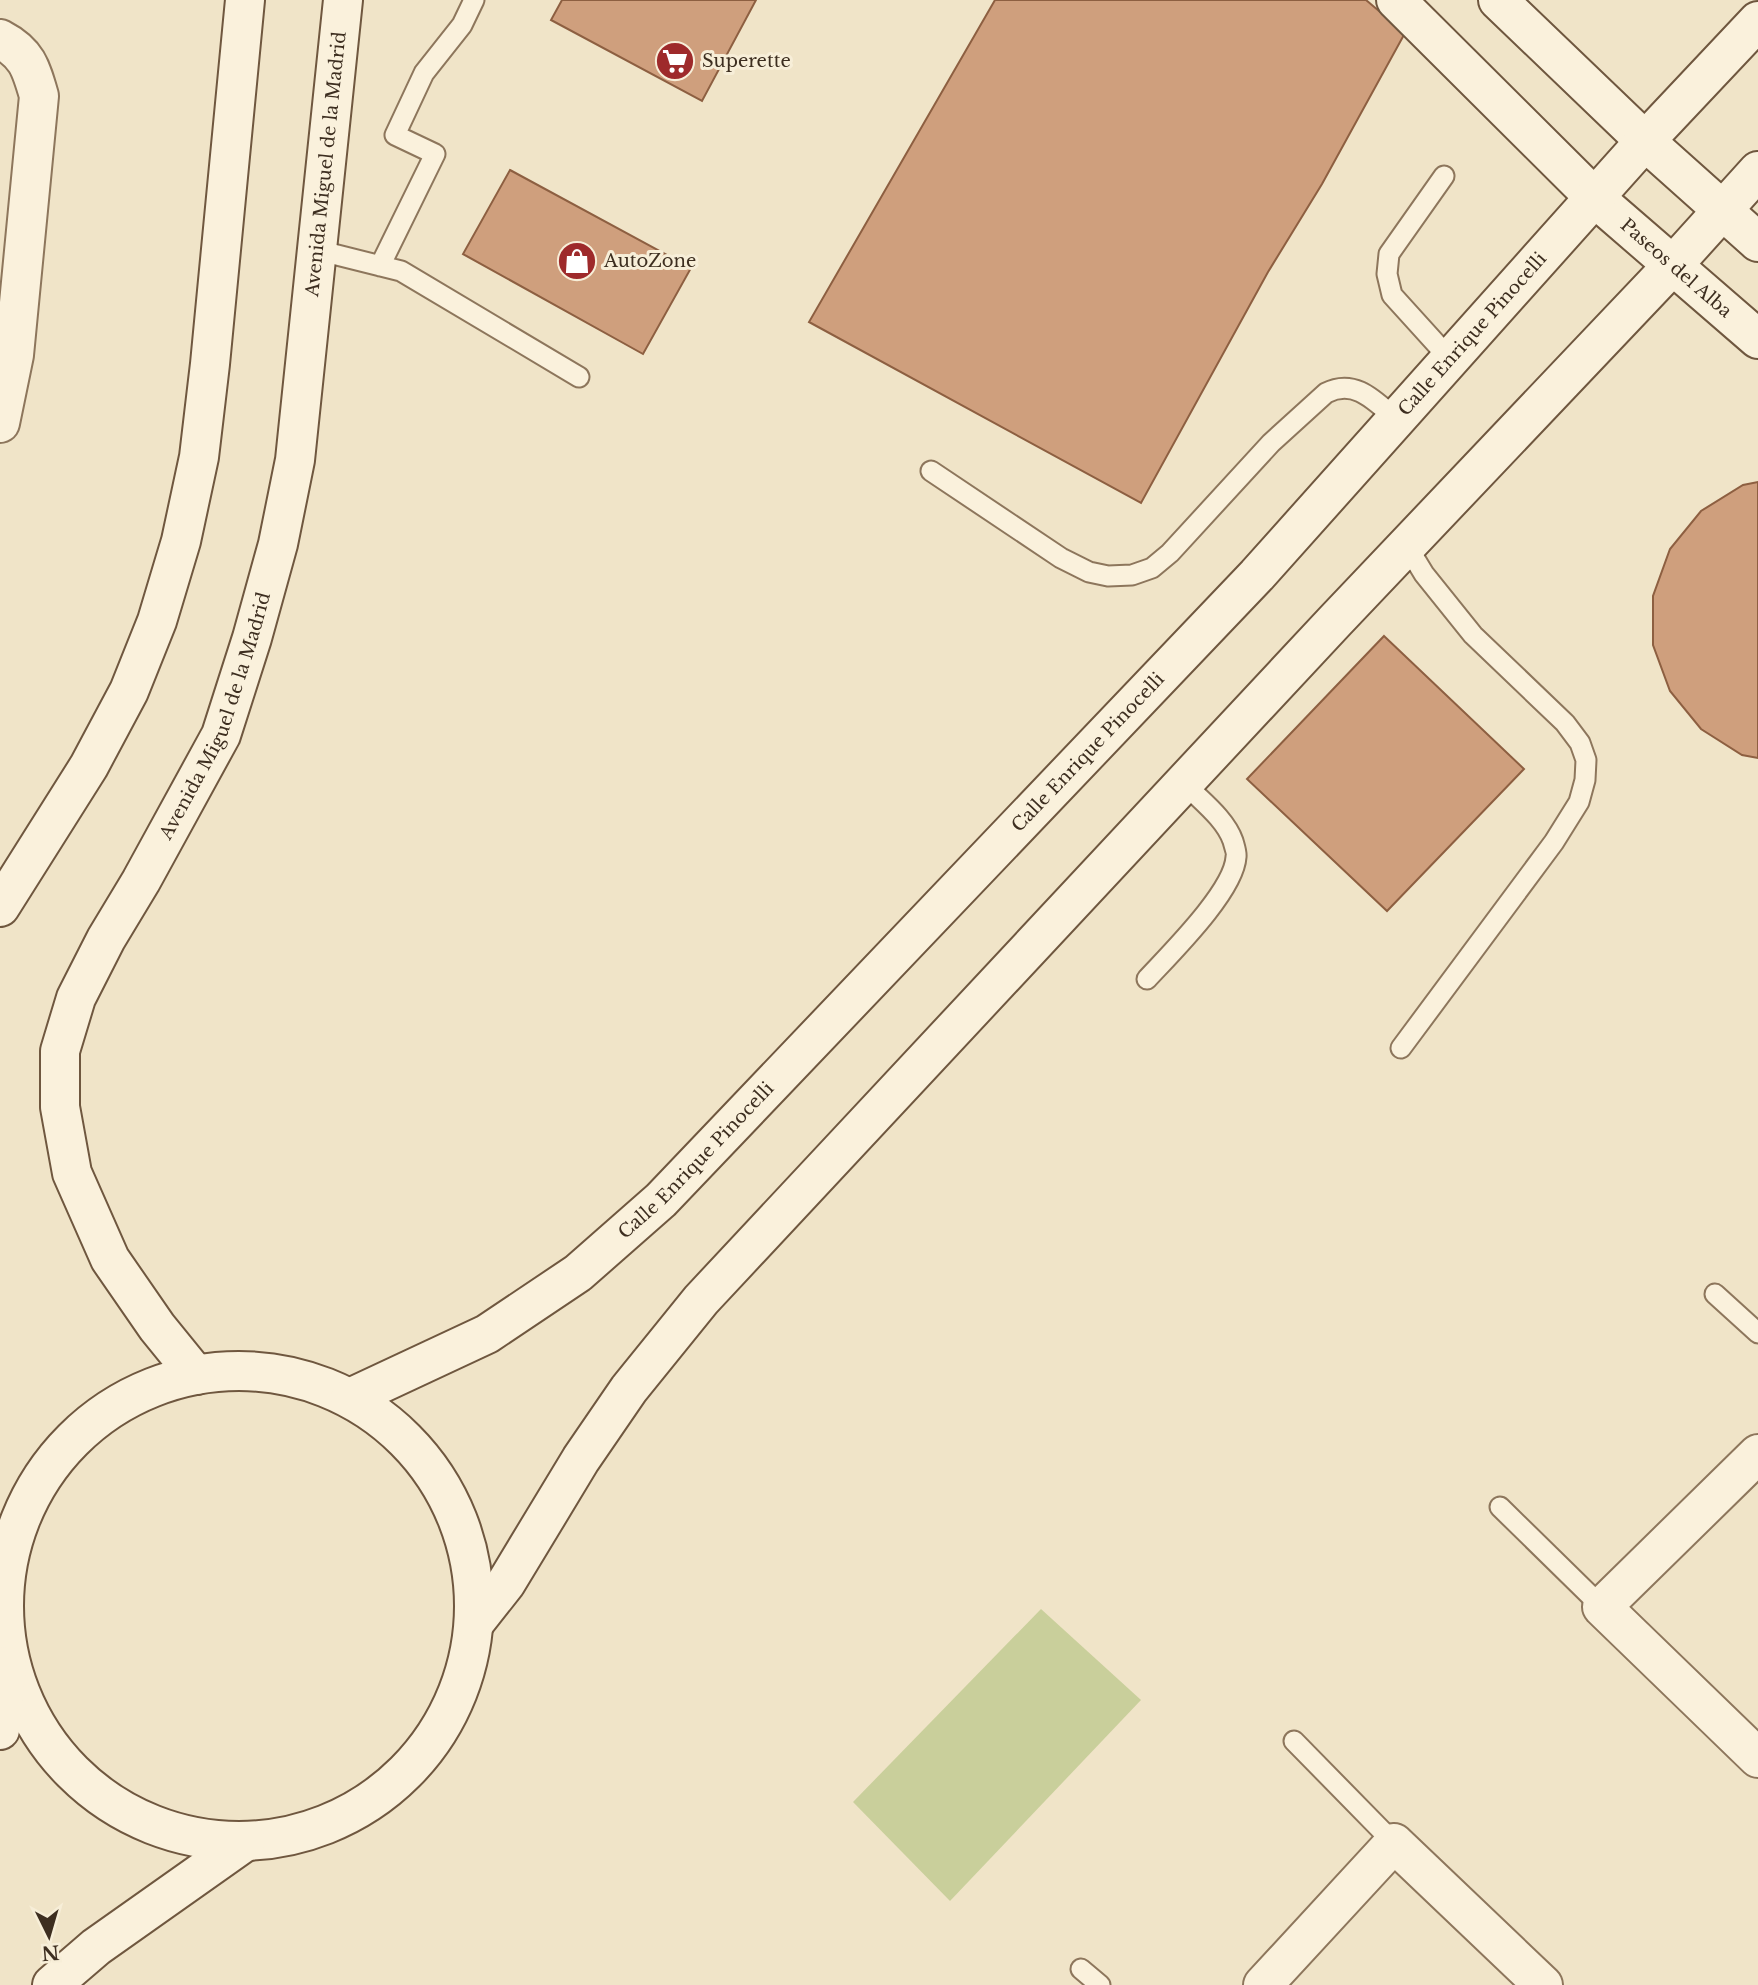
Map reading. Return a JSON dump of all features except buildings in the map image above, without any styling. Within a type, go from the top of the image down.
[{"type":"main road","points":[[0,907],[83,777],[129,691],[157,621],[181,541],[198,457],[209,377],[245,0]]},
{"type":"main road","name":"Avenida Miguel de la Madrid","points":[[196,1375],[157,1327],[110,1259],[72,1173],[60,1107],[60,1051],[82,986],[220,736],[278,544],[295,460],[343,0]]},
{"type":"main road","name":"Paseos del Alba","points":[[1396,0],[1595,198],[1758,339]]},
{"type":"main road","points":[[1498,0],[1646,141],[1758,242]]},
{"type":"main road","name":"Calle Enrique Pinocelli","points":[[350,1398],[487,1334],[578,1273],[661,1200],[1257,575],[1758,20]]},
{"type":"main road","points":[[0,39],[18,48],[32,72],[40,96],[0,423]]},
{"type":"main road","points":[[475,1621],[506,1583],[581,1459],[629,1389],[701,1300],[1673,265],[1758,171]]},
{"type":"main road","points":[[0,1730],[8,1653],[2,1573],[29,1500],[52,1464],[73,1440],[115,1406],[154,1387],[196,1375],[275,1374],[350,1398],[405,1437],[446,1491],[470,1553],[475,1621],[465,1678],[440,1730],[404,1775],[357,1810],[303,1833],[246,1841],[191,1837],[139,1819],[92,1790],[53,1752],[25,1705],[8,1653]]},
{"type":"main road","points":[[1758,1454],[1602,1607],[1758,1758]]},
{"type":"main road","points":[[51,1985],[96,1947],[246,1841]]},
{"type":"main road","points":[[1263,1985],[1394,1843],[1543,1985]]},
{"type":"lane","points":[[380,266],[435,154],[395,135],[424,73],[462,25],[474,0]]},
{"type":"lane","points":[[1444,176],[1389,254],[1387,274],[1392,295],[1450,359]]},
{"type":"lane","points":[[317,250],[401,271],[579,377]]},
{"type":"lane","points":[[931,471],[1061,558],[1089,572],[1108,576],[1132,575],[1152,568],[1170,553],[1271,443],[1326,393],[1336,388],[1353,389],[1368,396],[1396,419]]},
{"type":"lane","points":[[1401,1048],[1554,842],[1579,802],[1585,780],[1586,760],[1580,743],[1565,723],[1473,635],[1424,574],[1407,546]]},
{"type":"lane","points":[[1147,979],[1217,899],[1237,857],[1233,840],[1223,823],[1184,783]]},
{"type":"lane","points":[[1715,1294],[1758,1333]]},
{"type":"lane","points":[[1500,1507],[1602,1607]]},
{"type":"lane","points":[[1294,1741],[1394,1843]]},
{"type":"lane","points":[[1081,1969],[1100,1985]]},
{"type":"green space","points":[[1041,1609],[1141,1700],[950,1901],[853,1802]]},
{"type":"place","name":"Superette","points":[[675,61]]},
{"type":"place","name":"AutoZone","points":[[577,261]]}]
